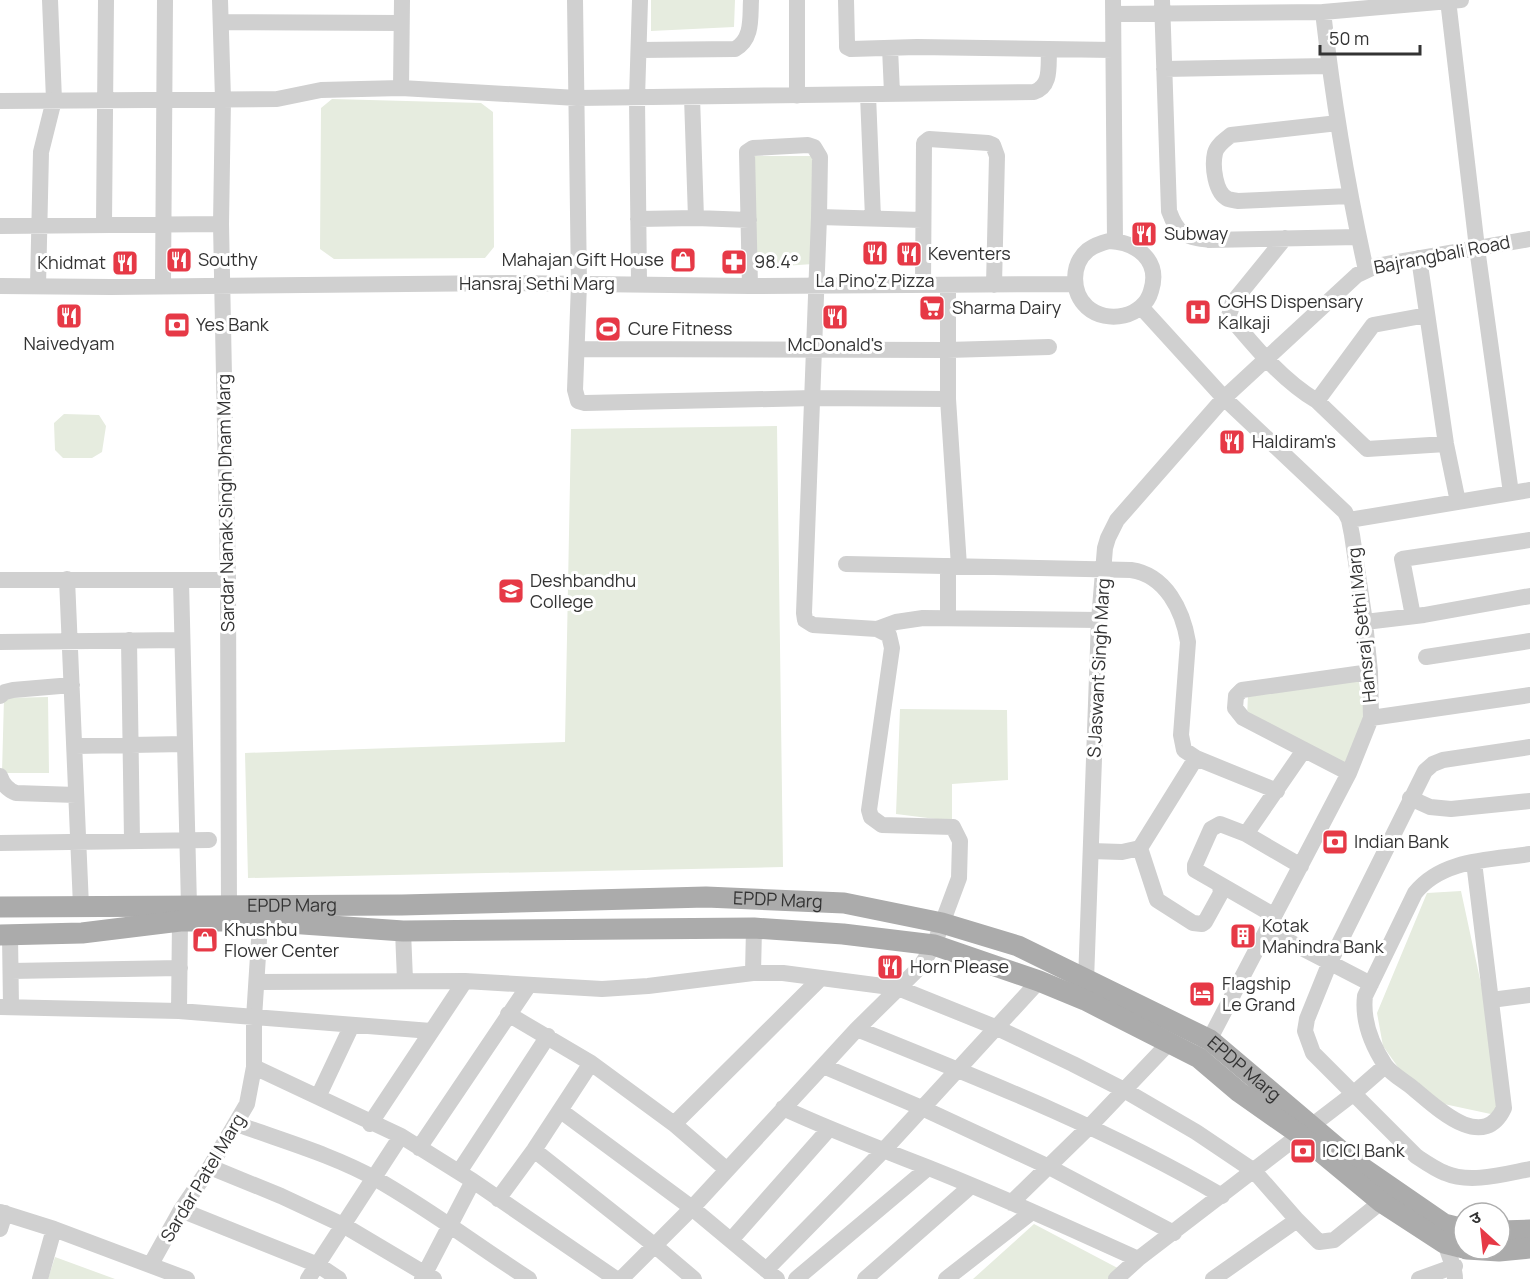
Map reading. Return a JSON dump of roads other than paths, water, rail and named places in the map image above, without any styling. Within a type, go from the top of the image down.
[{"type":"main road","name":"EPDP Marg","points":[[0,907],[81,906],[229,914],[402,905],[706,897],[844,903],[942,923],[1018,946],[1210,1040],[1381,1202],[1452,1246]]},
{"type":"main road","name":"EPDP Marg","points":[[5,934],[82,933],[184,913]]},
{"type":"main road","name":"EPDP Marg","points":[[261,913],[403,931],[754,928],[843,934],[934,945],[1039,981],[1085,1000],[1199,1058],[1239,1092],[1305,1130],[1369,1173],[1452,1245]]},
{"type":"main road","points":[[1512,1231],[1530,1230]]},
{"type":"main road","name":"EPDP Marg","points":[[1512,1250],[1530,1248]]},
{"type":"street","points":[[38,286],[40,152],[54,100],[50,0]]},
{"type":"street","points":[[104,224],[106,0]]},
{"type":"street","points":[[163,286],[165,0]]},
{"type":"street","name":"Sardar Nanak Singh Dham Marg","points":[[220,0],[223,99],[221,224],[228,580],[229,914]]},
{"type":"street","points":[[401,88],[402,0]]},
{"type":"street","points":[[575,0],[579,284],[575,395],[578,400],[585,403],[814,398],[948,399]]},
{"type":"street","points":[[639,283],[637,98],[640,0]]},
{"type":"street","points":[[639,50],[735,49],[744,44],[749,32],[751,0]]},
{"type":"street","points":[[797,0],[797,96]]},
{"type":"street","points":[[846,0],[847,47],[851,49],[917,47],[1113,50]]},
{"type":"street","points":[[1114,241],[1113,7],[1323,12],[1380,4],[1452,1],[1478,248],[1511,493]]},
{"type":"street","points":[[1162,8],[1169,212],[1178,231],[1188,237],[1209,240],[1358,237]]},
{"type":"street","points":[[1323,12],[1329,66],[1350,196],[1366,270]]},
{"type":"street","points":[[221,22],[402,23]]},
{"type":"street","points":[[890,48],[892,93]]},
{"type":"street","points":[[0,101],[277,99],[321,90],[401,88],[577,98],[1034,92],[1040,90],[1047,82],[1049,50]]},
{"type":"street","points":[[1164,69],[1329,66]]},
{"type":"street","points":[[868,95],[873,218]]},
{"type":"street","points":[[692,97],[696,218]]},
{"type":"street","points":[[1338,123],[1231,135],[1221,142],[1215,152],[1214,164],[1218,187],[1221,194],[1228,199],[1238,201],[1350,196]]},
{"type":"street","points":[[922,285],[925,142],[929,139],[988,143],[993,146],[997,156],[994,285]]},
{"type":"street","points":[[750,286],[746,156],[749,149],[814,147],[820,156],[819,218],[805,620],[818,626],[877,629],[911,619],[1100,620]]},
{"type":"street","points":[[819,218],[922,220]]},
{"type":"street","points":[[638,219],[749,220]]},
{"type":"street","points":[[0,226],[221,224]]},
{"type":"street","points":[[1285,238],[1230,308],[1228,316],[1266,359],[1302,392],[1317,401],[1366,449],[1446,444]]},
{"type":"street","name":"Bajrangbali Road","points":[[1224,398],[1348,283],[1366,270],[1419,258],[1530,239]]},
{"type":"street","points":[[1114,241],[1131,244],[1140,250],[1151,267],[1153,287],[1142,308],[1125,316],[1101,314],[1085,306],[1075,284],[1079,262],[1086,252],[1097,244],[1114,241]]},
{"type":"street","points":[[1419,258],[1446,444],[1458,502]]},
{"type":"street","name":"Hansraj Sethi Marg","points":[[0,286],[498,283],[750,286],[1075,284]]},
{"type":"street","points":[[948,285],[947,350],[953,566],[948,618]]},
{"type":"street","points":[[1142,308],[1224,398],[1339,506],[1349,520],[1530,490]]},
{"type":"street","points":[[1317,401],[1373,325],[1426,315]]},
{"type":"street","points":[[577,349],[947,350],[1049,347]]},
{"type":"street","name":"S Jaswant Singh Marg","points":[[1086,981],[1100,620],[1106,548],[1117,520],[1224,398]]},
{"type":"street","name":"Hansraj Sethi Marg","points":[[1199,1058],[1349,773],[1371,718],[1370,672],[1365,622],[1349,520]]},
{"type":"street","points":[[1413,616],[1402,559],[1530,540]]},
{"type":"street","points":[[846,564],[1104,569],[1131,570],[1147,574],[1164,588],[1182,615],[1188,642],[1181,741],[1185,752],[1277,791]]},
{"type":"street","points":[[67,579],[81,906]]},
{"type":"street","points":[[0,580],[228,580]]},
{"type":"street","points":[[179,1011],[187,839],[181,580]]},
{"type":"street","points":[[1365,622],[1530,596]]},
{"type":"street","points":[[254,1067],[370,1124],[401,1136],[619,1279],[692,1208],[856,1029],[920,967],[934,945],[959,878],[960,841],[956,830],[949,826],[882,825],[870,817],[869,810],[892,648],[889,635],[877,629]]},
{"type":"street","points":[[129,640],[132,840]]},
{"type":"street","points":[[0,642],[182,640]]},
{"type":"street","points":[[1426,657],[1530,641]]},
{"type":"street","points":[[1349,773],[1239,715],[1235,708],[1238,693],[1242,690],[1370,672]]},
{"type":"street","points":[[0,696],[13,690],[72,685]]},
{"type":"street","points":[[1371,718],[1530,695]]},
{"type":"street","points":[[75,746],[185,744]]},
{"type":"street","points":[[1530,747],[1449,759],[1433,764],[1425,771],[1330,962],[1307,1019],[1305,1031],[1313,1053],[1416,1156],[1447,1174],[1464,1177],[1496,1176],[1530,1169]]},
{"type":"street","points":[[1246,834],[1305,750]]},
{"type":"street","points":[[1091,851],[1122,852],[1140,848],[1196,758]]},
{"type":"street","points":[[0,777],[9,790],[16,793],[76,795]]},
{"type":"street","points":[[1410,798],[1430,807],[1451,809],[1530,801]]},
{"type":"street","points":[[1301,866],[1246,834],[1220,824],[1211,829],[1195,867],[1197,872],[1271,923],[1330,962],[1371,984]]},
{"type":"street","points":[[0,843],[209,840]]},
{"type":"street","points":[[1140,848],[1154,896],[1193,923],[1205,922],[1221,893],[1220,886]]},
{"type":"street","points":[[1474,862],[1504,1108],[1499,1119],[1487,1126],[1471,1127],[1460,1124],[1447,1116],[1385,1065],[1369,1035],[1365,996],[1415,893],[1426,880],[1449,868],[1474,862],[1530,854]]},
{"type":"street","name":"Sardar Patel Marg","points":[[151,1264],[181,1210],[248,1104],[254,1067],[254,1018],[261,913]]},
{"type":"street","points":[[753,973],[754,928]]},
{"type":"street","points":[[403,931],[405,980]]},
{"type":"street","points":[[5,934],[11,971],[5,1007],[179,1011],[430,1031]]},
{"type":"street","points":[[11,971],[180,968]]},
{"type":"street","points":[[257,982],[465,981],[614,989],[753,973],[783,973],[898,988],[995,1027],[1073,1064],[1124,1090],[1196,1132],[1254,1171],[1319,1242],[1329,1242],[1381,1202]]},
{"type":"street","points":[[674,1124],[820,979]]},
{"type":"street","points":[[370,1124],[465,981]]},
{"type":"street","points":[[561,1111],[692,1208],[771,1274],[1039,981]]},
{"type":"street","points":[[419,1148],[529,985]]},
{"type":"street","points":[[1491,1000],[1530,995]]},
{"type":"street","points":[[508,1014],[591,1063],[674,1124],[726,1169]]},
{"type":"street","points":[[318,1097],[352,1025]]},
{"type":"street","points":[[856,1029],[957,1069],[1089,1127],[1222,1197]]},
{"type":"street","points":[[210,1167],[344,1225],[427,1277],[451,1225],[466,1177],[548,1036]]},
{"type":"street","points":[[1011,1203],[1089,1127],[1168,1044]]},
{"type":"street","points":[[498,1199],[561,1111],[591,1063]]},
{"type":"street","points":[[1116,1279],[1353,1094],[1385,1065]]},
{"type":"street","points":[[823,1066],[922,1108],[1049,1167],[1174,1233]]},
{"type":"street","points":[[783,1108],[830,1130],[1011,1203],[1138,1260]]},
{"type":"street","points":[[237,1124],[325,1155],[375,1179],[451,1225],[529,1279]]},
{"type":"street","points":[[731,1240],[830,1130]]},
{"type":"street","points":[[313,1272],[401,1136]]},
{"type":"street","points":[[534,1150],[694,1279]]},
{"type":"street","points":[[796,1279],[928,1168]]},
{"type":"street","points":[[865,1279],[971,1186]]},
{"type":"street","points":[[181,1210],[313,1272],[339,1279]]},
{"type":"street","points":[[946,1279],[1032,1212]]},
{"type":"street","points":[[2,1218],[54,1229],[187,1279]]},
{"type":"street","points":[[1213,1279],[1297,1220]]},
{"type":"street","points":[[40,1279],[54,1229]]},
{"type":"street","points":[[1419,1279],[1452,1251]]},
{"type":"place","name":"Subway","points":[[1144,234]]},
{"type":"place","name":"La Pino'z Pizza","points":[[875,253]]},
{"type":"place","name":"Keventers","points":[[909,254]]},
{"type":"place","name":"Southy","points":[[179,260]]},
{"type":"place","name":"Mahajan Gift House","points":[[683,260]]},
{"type":"place","name":"98.4°","points":[[734,262]]},
{"type":"place","name":"Khidmat","points":[[125,263]]},
{"type":"place","name":"Sharma Dairy","points":[[932,308]]},
{"type":"place","name":"CGHS Dispensary Kalkaji","points":[[1198,312]]},
{"type":"place","name":"Naivedyam","points":[[69,316]]},
{"type":"place","name":"McDonald's","points":[[835,317]]},
{"type":"place","name":"Yes Bank","points":[[177,325]]},
{"type":"place","name":"Cure Fitness","points":[[608,329]]},
{"type":"place","name":"Haldiram's","points":[[1232,442]]},
{"type":"place","name":"Deshbandhu College","points":[[511,591]]},
{"type":"place","name":"Indian Bank","points":[[1335,842]]},
{"type":"place","name":"Kotak Mahindra Bank","points":[[1243,936]]},
{"type":"place","name":"Khushbu Flower Center","points":[[205,940]]},
{"type":"place","name":"Horn Please","points":[[890,967]]},
{"type":"place","name":"Flagship Le Grand","points":[[1202,994]]},
{"type":"place","name":"ICICI Bank","points":[[1303,1151]]}]
